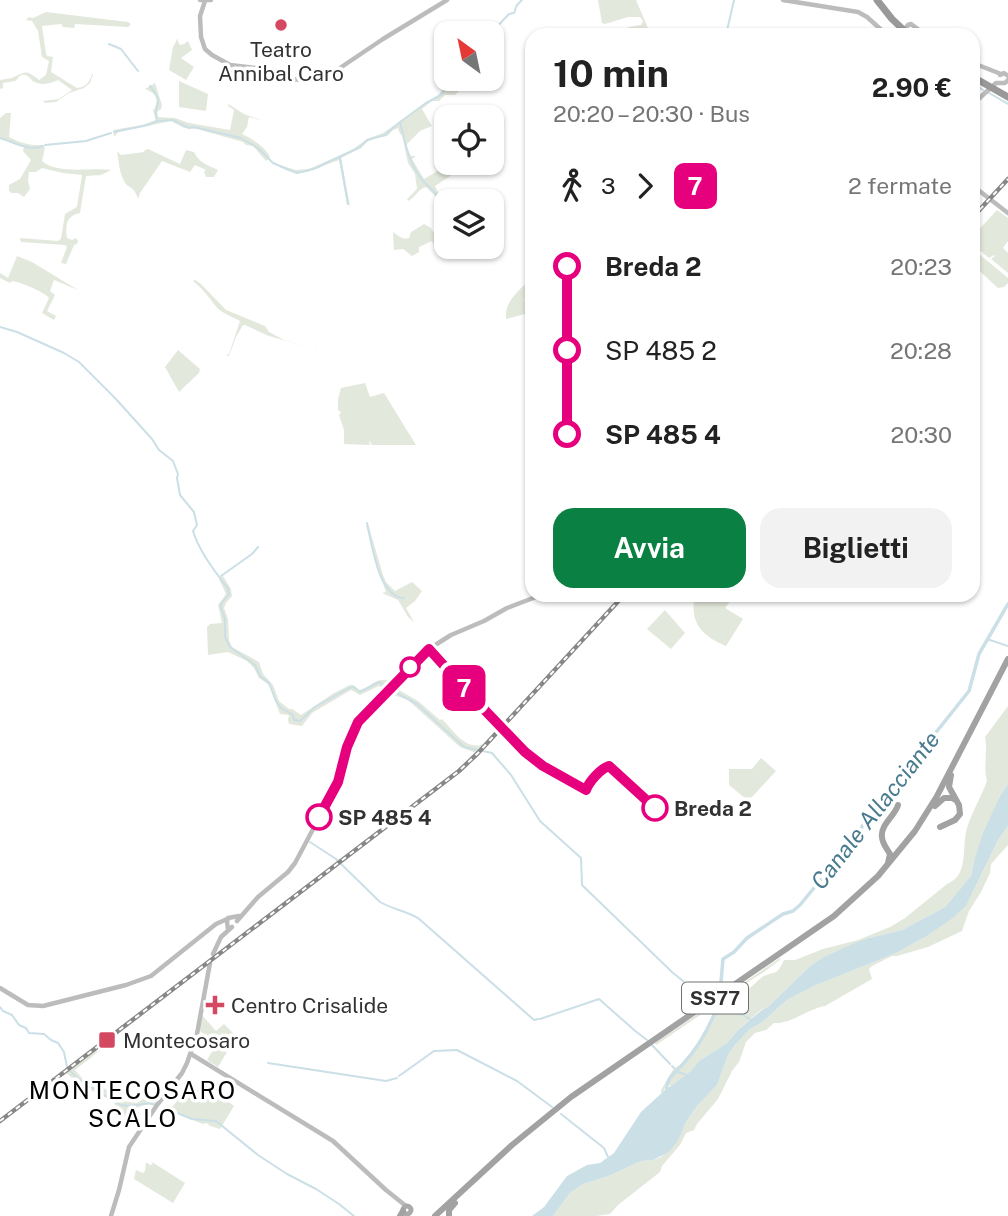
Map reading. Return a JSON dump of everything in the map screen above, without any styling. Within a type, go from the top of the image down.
[{"type":"highway","points":[[874,0],[896,28]]},
{"type":"highway","points":[[980,76],[1000,78],[1008,95]]},
{"type":"highway","name":"SS77","points":[[779,955],[835,918],[890,866],[938,799],[1008,662]]},
{"type":"highway","name":"SS77","points":[[437,1214],[550,1114],[834,916],[864,890],[900,851],[927,813],[990,696]]},
{"type":"highway","points":[[942,827],[959,816],[960,808],[950,790],[949,782],[968,742]]},
{"type":"highway","points":[[920,827],[939,801],[948,798],[957,802]]},
{"type":"highway","points":[[864,890],[889,861],[890,853],[883,841],[882,832],[894,809],[906,810]]},
{"type":"highway","points":[[883,841],[891,847],[901,845],[927,813]]},
{"type":"highway","points":[[449,1216],[450,1208],[479,1176]]},
{"type":"main road","points":[[200,0],[209,1],[201,14],[200,25],[202,41],[207,51],[230,65],[272,72],[291,80],[323,77],[447,0]]},
{"type":"main road","points":[[783,0],[859,12],[879,28]]},
{"type":"main road","points":[[980,67],[1000,78],[980,97]]},
{"type":"main road","points":[[980,192],[1008,214]]},
{"type":"main road","points":[[0,988],[28,1004],[39,1006],[143,980],[216,924],[236,924],[237,918],[295,863],[336,786],[356,724],[392,685],[437,643],[525,601]]},
{"type":"main road","points":[[213,954],[230,917],[237,918]]},
{"type":"main road","points":[[111,1216],[128,1151],[182,1073],[191,1054],[210,963]]},
{"type":"main road","points":[[191,1054],[330,1139],[399,1202],[406,1213]]},
{"type":"shaded area","points":[[598,0],[636,0],[648,28],[628,28],[641,25],[643,21],[640,17],[602,23]]},
{"type":"shaded area","points":[[46,12],[131,24],[128,27],[75,24],[74,28],[63,27],[61,24],[42,26],[46,54],[53,57],[51,72],[77,88],[87,84],[93,74],[90,83],[84,88],[69,93],[56,102],[45,103],[43,101],[59,99],[72,90],[58,80],[41,84],[23,75],[15,81],[3,83],[3,88],[0,89],[0,80],[25,73],[39,80],[46,75],[49,61],[42,57],[38,31],[32,21],[26,20]]},
{"type":"shaded area","points":[[178,38],[180,45],[188,41],[192,50],[181,58],[194,67],[186,80],[169,70],[173,47]]},
{"type":"shaded area","points":[[179,81],[208,94],[206,111],[179,107]]},
{"type":"shaded area","points":[[155,83],[162,105],[157,112],[158,117],[230,130],[234,110],[228,104],[261,120],[249,117],[242,134],[262,147],[270,157],[266,161],[253,146],[197,129],[184,128],[171,121],[118,132],[114,137],[113,130],[156,120],[153,111],[156,97],[145,89]]},
{"type":"shaded area","points":[[441,91],[459,91],[455,95],[445,95],[439,101],[432,101],[422,109],[432,126],[420,131],[407,144],[411,156],[416,156],[412,159],[424,179],[434,173],[452,175],[435,186],[434,195],[426,187],[408,201],[417,189],[415,174],[408,163],[398,128],[341,158],[350,206],[347,204],[339,160],[303,172],[279,167],[309,169],[352,150],[367,139],[383,133]]},
{"type":"shaded area","points":[[11,113],[9,137],[26,144],[43,145],[45,148],[42,161],[49,165],[66,169],[111,170],[101,175],[86,176],[80,213],[72,216],[67,225],[67,238],[76,238],[78,241],[66,264],[61,263],[67,247],[65,245],[21,242],[20,238],[61,239],[65,214],[77,207],[82,175],[42,168],[29,172],[30,189],[24,197],[11,193],[9,185],[20,179],[31,160],[23,151],[24,147],[0,139],[0,118]]},
{"type":"shaded area","points":[[148,149],[180,164],[186,150],[194,152],[201,161],[218,170],[214,177],[206,177],[206,170],[195,165],[190,172],[162,161],[138,199],[122,178],[117,151],[121,155]]},
{"type":"shaded area","points":[[997,210],[1008,218],[1008,241],[1003,248],[1008,253],[1008,273],[991,259],[994,255],[989,258],[980,251],[980,228]]},
{"type":"shaded area","points":[[424,224],[434,233],[434,245],[432,241],[419,247],[419,252],[412,256],[403,249],[394,250],[393,232],[402,238],[409,238],[411,232]]},
{"type":"shaded area","points":[[980,255],[1008,278],[1004,287],[998,288],[980,271]]},
{"type":"shaded area","points":[[17,256],[78,290],[54,280],[50,291],[55,295],[47,311],[56,316],[54,320],[42,313],[49,298],[26,285],[12,281],[10,283],[0,278],[0,273],[8,278]]},
{"type":"shaded area","points":[[193,281],[226,310],[265,326],[269,332],[284,340],[318,350],[269,336],[243,325],[229,356],[226,355],[229,354],[240,321],[219,310]]},
{"type":"shaded area","points":[[525,284],[525,314],[506,319],[510,301]]},
{"type":"shaded area","points":[[178,350],[200,369],[179,392],[165,367]]},
{"type":"shaded area","points":[[365,383],[370,397],[384,393],[416,445],[372,445],[369,440],[370,445],[344,444],[344,430],[339,415],[341,412],[338,410],[341,388]]},
{"type":"shaded area","points":[[368,524],[386,582],[395,591],[412,582],[422,591],[406,608],[414,622],[398,600],[382,593],[386,592],[366,525]]},
{"type":"shaded area","points":[[223,576],[232,596],[224,608],[232,647],[259,662],[279,701],[289,709],[301,715],[350,685],[359,690],[379,680],[387,680],[442,719],[467,743],[486,743],[476,753],[460,747],[408,700],[379,686],[360,695],[351,690],[312,713],[302,726],[289,724],[289,715],[280,714],[269,685],[259,678],[247,661],[228,652],[208,655],[207,627],[210,624],[222,623],[218,605],[226,594],[219,579]]},
{"type":"shaded area","points":[[694,602],[730,602],[725,608],[743,619],[726,646],[710,638],[699,627]]},
{"type":"shaded area","points":[[665,610],[685,633],[671,649],[647,629]]},
{"type":"shaded area","points":[[1008,706],[1008,784],[1000,796],[974,861],[971,876],[945,907],[902,930],[869,938],[809,967],[727,1043],[699,1061],[691,1071],[671,1086],[666,1084],[661,1094],[661,1090],[674,1068],[687,1059],[699,1043],[714,1009],[712,1007],[656,1045],[655,1043],[780,958],[764,972],[724,997],[718,1008],[731,1005],[762,977],[777,971],[784,960],[795,960],[890,927],[954,880],[962,867],[965,835],[971,816],[987,781],[985,737]]},
{"type":"shaded area","points":[[761,758],[776,771],[752,797],[745,798],[729,785],[729,769],[752,769]]},
{"type":"shaded area","points":[[1008,784],[1008,826],[998,840],[966,906],[954,917],[896,953],[814,986],[787,1000],[750,1029],[735,1045],[728,1055],[717,1085],[697,1106],[669,1152],[583,1184],[570,1193],[553,1216],[532,1216],[544,1207],[567,1176],[587,1165],[600,1163],[614,1153],[641,1112],[691,1071],[699,1061],[727,1043],[809,967],[855,943],[902,930],[945,907],[971,876],[983,833]]},
{"type":"shaded area","points":[[1008,826],[1008,845],[991,864],[990,873],[969,911],[962,931],[928,947],[892,956],[869,969],[872,979],[825,1006],[781,1023],[774,1023],[766,1030],[755,1033],[746,1042],[739,1062],[718,1099],[694,1130],[686,1133],[660,1172],[610,1214],[553,1216],[570,1193],[583,1184],[609,1176],[641,1161],[661,1157],[679,1139],[697,1106],[717,1085],[728,1055],[735,1045],[750,1029],[787,1000],[814,986],[896,953],[927,936],[966,906],[998,840]]},
{"type":"shaded area","points":[[202,1015],[216,1031],[224,1024],[235,1035],[218,1067],[207,1060],[216,1045],[199,1030]]},
{"type":"shaded area","points":[[98,1051],[75,1070],[83,1079],[111,1092],[123,1101],[137,1103],[143,1099],[152,1100],[157,1103],[155,1106],[139,1107],[127,1118],[115,1109],[110,1112],[115,1106],[114,1102],[79,1084],[65,1072]]},
{"type":"shaded area","points":[[204,1082],[234,1106],[220,1129],[169,1111],[184,1092],[191,1098]]},
{"type":"shaded area","points":[[146,1162],[150,1165],[152,1162],[185,1183],[173,1203],[134,1179],[136,1170],[143,1173],[145,1171]]},
{"type":"waterway","points":[[502,21],[514,13],[522,0]]},
{"type":"waterway","points":[[728,28],[734,0]]},
{"type":"waterway","points":[[109,44],[121,49],[138,71]]},
{"type":"waterway","points":[[150,86],[158,101],[157,120]]},
{"type":"waterway","points":[[114,132],[157,121],[173,120],[189,128],[241,138],[258,148],[273,163],[297,173],[316,168],[360,147],[367,140],[385,135],[444,91]]},
{"type":"waterway","points":[[989,93],[1008,104]]},
{"type":"waterway","points":[[400,122],[414,168],[434,193]]},
{"type":"waterway","points":[[45,145],[86,141],[111,133]]},
{"type":"waterway","points":[[0,138],[27,147],[43,146]]},
{"type":"waterway","points":[[340,158],[348,204]]},
{"type":"waterway","points":[[0,327],[17,332],[79,362],[115,398],[159,450],[173,461],[178,474],[180,495],[194,512],[197,525],[193,531],[199,546],[227,587],[229,594],[221,604],[225,619],[225,637],[230,647],[255,665],[260,676],[269,683],[281,708],[293,715],[294,720],[300,721],[315,707],[349,688],[354,687],[360,692],[379,682],[388,687]]},
{"type":"waterway","points":[[367,523],[382,579],[388,589],[404,598]]},
{"type":"waterway","points":[[221,576],[258,547]]},
{"type":"waterway","name":"Canale Allacciante","points":[[720,993],[723,959],[747,938],[800,905],[969,691],[979,654],[1008,604]]},
{"type":"waterway","points":[[987,639],[1008,646]]},
{"type":"waterway","points":[[393,691],[417,704],[464,747],[492,753],[511,775],[540,821],[581,858],[582,885],[672,972],[705,999]]},
{"type":"waterway","points":[[310,842],[336,859],[380,902],[418,918],[534,1020],[538,1019]]},
{"type":"waterway","name":"Canale Allacciante","points":[[667,1091],[669,1080],[695,1049],[721,998]]},
{"type":"waterway","points":[[540,1019],[599,999],[633,1029]]},
{"type":"waterway","points":[[0,1007],[29,1033],[44,1034],[58,1043],[64,1052],[67,1067],[81,1081],[121,1105],[155,1105]]},
{"type":"waterway","points":[[720,1008],[744,1015],[751,1020]]},
{"type":"waterway","points":[[634,1030],[647,1040]]},
{"type":"waterway","points":[[651,1044],[670,1064]]},
{"type":"waterway","points":[[399,1076],[434,1051],[457,1050],[517,1081],[552,1107]]},
{"type":"waterway","points":[[268,1063],[386,1081],[397,1078]]},
{"type":"waterway","points":[[678,1072],[687,1075]]},
{"type":"waterway","points":[[170,1110],[192,1119],[216,1121],[258,1155],[316,1189],[354,1216]]},
{"type":"waterway","points":[[561,1114],[604,1148],[608,1157]]},
{"type":"railway","points":[[980,209],[1008,179]]},
{"type":"railway","points":[[0,1121],[459,771],[618,602]]},
{"type":"bus line","name":"7","points":[[319,817],[338,782],[347,747],[358,722],[429,649],[539,764],[586,790],[603,769],[609,766],[655,808]]},
{"type":"place","name":"Teatro Annibal Caro","points":[[281,25]]},
{"type":"place","name":"Breda 2","points":[[655,808]]},
{"type":"place","name":"SP 485 4","points":[[319,817]]},
{"type":"place","name":"Centro Crisalide","points":[[215,1005]]},
{"type":"place","name":"Montecosaro","points":[[107,1040]]},
{"type":"district","name":"MONTECOSARO SCALO","points":[[133,1104]]}]
